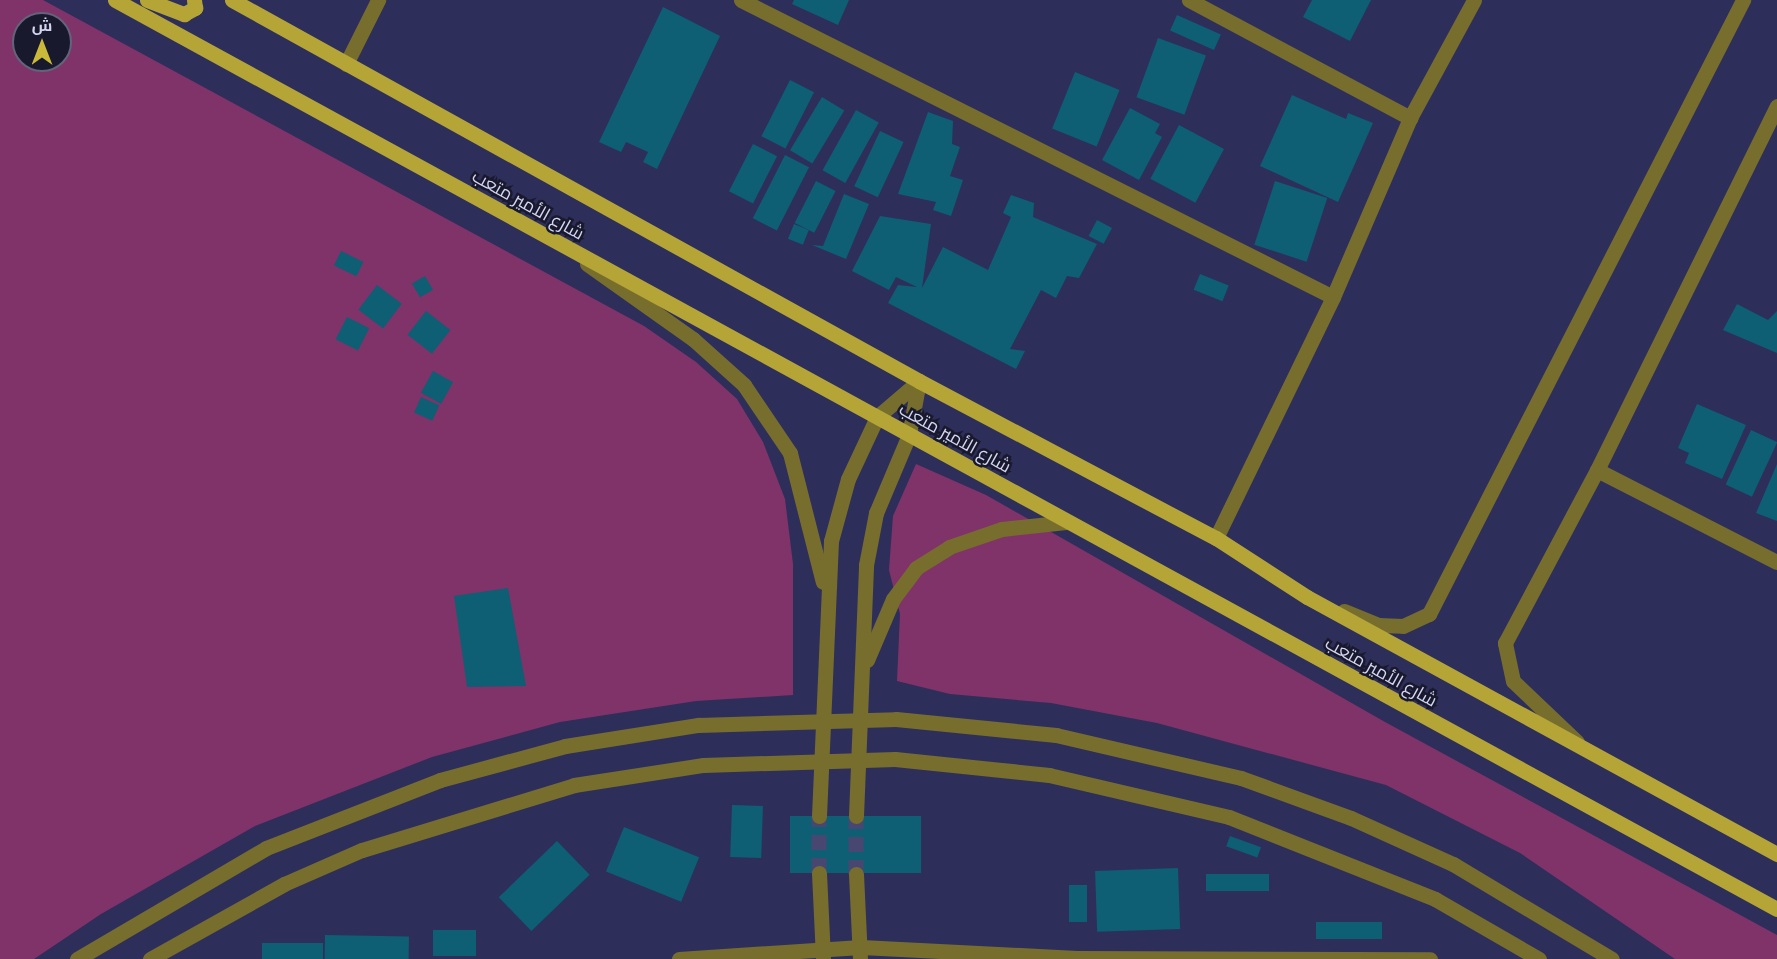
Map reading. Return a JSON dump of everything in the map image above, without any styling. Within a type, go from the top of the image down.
[{"type":"main road","name":"شارع الأمير متعب","points":[[115,0],[1777,909]]},
{"type":"main road","points":[[147,0],[184,14],[195,8],[194,0]]},
{"type":"main road","name":"شارع الأمير متعب","points":[[232,0],[919,381],[1216,538],[1307,597],[1777,854]]},
{"type":"street","points":[[346,64],[378,0]]},
{"type":"street","points":[[741,0],[1333,297]]},
{"type":"street","points":[[1189,0],[1410,118]]},
{"type":"street","points":[[1216,538],[1333,297],[1410,118],[1474,0]]},
{"type":"street","points":[[1307,597],[1378,625],[1403,626],[1429,614],[1743,0]]},
{"type":"street","points":[[1586,750],[1513,681],[1505,643],[1597,470],[1777,106]]},
{"type":"street","points":[[557,243],[693,339],[744,385],[790,453],[826,592]]},
{"type":"street","points":[[819,816],[825,759],[826,592],[831,541],[848,479],[877,417],[919,381]]},
{"type":"street","points":[[856,816],[862,759],[867,565],[876,513],[909,435],[919,381]]},
{"type":"street","points":[[1597,470],[1777,562]]},
{"type":"street","points":[[863,668],[892,599],[916,568],[949,547],[1002,529],[1066,522]]},
{"type":"street","points":[[812,541],[831,541]]},
{"type":"street","points":[[77,959],[266,848],[440,780],[599,741],[699,725],[826,719],[967,724],[1056,735],[1241,778],[1351,818],[1453,864],[1612,959]]},
{"type":"street","points":[[150,959],[284,884],[452,819],[586,783],[703,765],[825,759],[960,763],[1049,775],[1229,817],[1435,899],[1539,959]]},
{"type":"street","points":[[819,873],[824,953]]},
{"type":"street","points":[[856,874],[860,953]]},
{"type":"street","points":[[679,959],[824,953],[1077,959],[1430,959]]},
{"type":"shaded area","points":[[0,0],[43,0],[65,12],[12,12],[12,72],[72,72],[72,16],[644,326],[696,362],[737,399],[763,442],[785,499],[793,564],[793,695],[696,701],[560,722],[432,757],[255,826],[101,914],[34,959],[0,959]]},
{"type":"shaded area","points":[[916,464],[986,495],[1385,722],[1777,935],[1777,959],[1675,959],[1520,853],[1386,785],[1157,723],[1051,703],[950,694],[897,681],[900,614],[889,570],[893,516]]},
{"type":"building","points":[[794,0],[849,0],[838,25],[792,4]]},
{"type":"building","points":[[1312,0],[1371,0],[1350,41],[1303,17]]},
{"type":"building","points":[[663,7],[720,36],[657,169],[643,162],[648,152],[626,142],[621,152],[599,142]]},
{"type":"building","points":[[1177,15],[1221,35],[1214,50],[1170,31]]},
{"type":"building","points":[[1158,38],[1206,55],[1184,115],[1136,97]]},
{"type":"building","points":[[1075,72],[1120,90],[1097,147],[1052,129]]},
{"type":"building","points":[[790,80],[814,92],[785,148],[761,136]]},
{"type":"building","points":[[1292,95],[1346,119],[1348,113],[1373,123],[1338,202],[1260,166]]},
{"type":"building","points":[[822,97],[844,110],[812,164],[790,150]]},
{"type":"building","points":[[1130,108],[1160,124],[1155,133],[1162,137],[1139,180],[1102,160]]},
{"type":"building","points":[[856,110],[879,123],[845,183],[823,170]]},
{"type":"building","points":[[928,112],[953,121],[952,144],[960,147],[950,176],[963,180],[951,216],[933,210],[936,202],[898,194]]},
{"type":"building","points":[[1179,125],[1224,149],[1195,203],[1150,179]]},
{"type":"building","points":[[880,131],[904,142],[878,197],[854,186]]},
{"type":"building","points":[[753,144],[777,156],[753,203],[729,191]]},
{"type":"building","points":[[785,155],[809,167],[777,231],[753,218]]},
{"type":"building","points":[[816,181],[836,191],[814,233],[795,223]]},
{"type":"building","points":[[1275,181],[1327,198],[1307,262],[1254,245]]},
{"type":"building","points":[[844,194],[869,204],[846,259],[812,245],[823,246]]},
{"type":"building","points":[[1011,195],[1034,203],[1033,217],[1097,244],[1079,278],[1067,276],[1056,298],[1041,290],[1010,349],[1025,351],[1016,369],[888,303],[898,285],[917,287],[896,277],[889,290],[852,271],[880,216],[931,224],[922,288],[943,247],[988,270],[1011,217],[1003,213]]},
{"type":"building","points":[[1097,220],[1112,228],[1104,244],[1089,236]]},
{"type":"building","points":[[794,224],[809,230],[803,245],[788,239]]},
{"type":"building","points":[[341,251],[363,262],[356,276],[334,265]]},
{"type":"building","points":[[1200,274],[1229,286],[1222,301],[1194,290]]},
{"type":"building","points":[[425,276],[433,290],[420,297],[412,284]]},
{"type":"building","points":[[377,285],[402,304],[383,328],[358,310]]},
{"type":"building","points":[[1737,304],[1768,320],[1777,311],[1777,353],[1723,330]]},
{"type":"building","points":[[426,311],[450,330],[432,354],[408,335]]},
{"type":"building","points":[[347,317],[369,328],[358,351],[336,339]]},
{"type":"building","points":[[433,371],[453,382],[441,404],[421,393]]},
{"type":"building","points":[[421,397],[439,405],[432,421],[414,413]]},
{"type":"building","points":[[1697,404],[1746,425],[1722,479],[1685,463],[1689,453],[1678,448]]},
{"type":"building","points":[[1751,430],[1777,442],[1752,497],[1726,484]]},
{"type":"building","points":[[1777,464],[1777,521],[1756,513]]},
{"type":"building","points":[[508,588],[526,686],[467,687],[454,596]]},
{"type":"building","points":[[732,805],[763,806],[761,858],[730,857]]},
{"type":"building","points":[[790,816],[921,816],[921,873],[790,873]]},
{"type":"building","points":[[624,827],[699,857],[681,902],[606,872]]},
{"type":"building","points":[[1230,836],[1261,847],[1257,858],[1226,846]]},
{"type":"building","points":[[557,841],[590,875],[531,931],[499,897]]},
{"type":"building","points":[[1178,868],[1180,929],[1097,932],[1095,871]]},
{"type":"building","points":[[1206,874],[1269,874],[1269,891],[1206,891]]},
{"type":"building","points":[[1069,885],[1087,885],[1087,922],[1069,922]]},
{"type":"building","points":[[1316,922],[1382,922],[1382,939],[1316,939]]},
{"type":"building","points":[[433,930],[476,930],[476,956],[433,956]]},
{"type":"building","points":[[325,935],[409,936],[409,959],[325,959]]},
{"type":"building","points":[[262,943],[323,943],[323,959],[262,959]]},
{"type":"tunnel","points":[[819,816],[819,873]]},
{"type":"tunnel","points":[[856,816],[856,874]]}]
